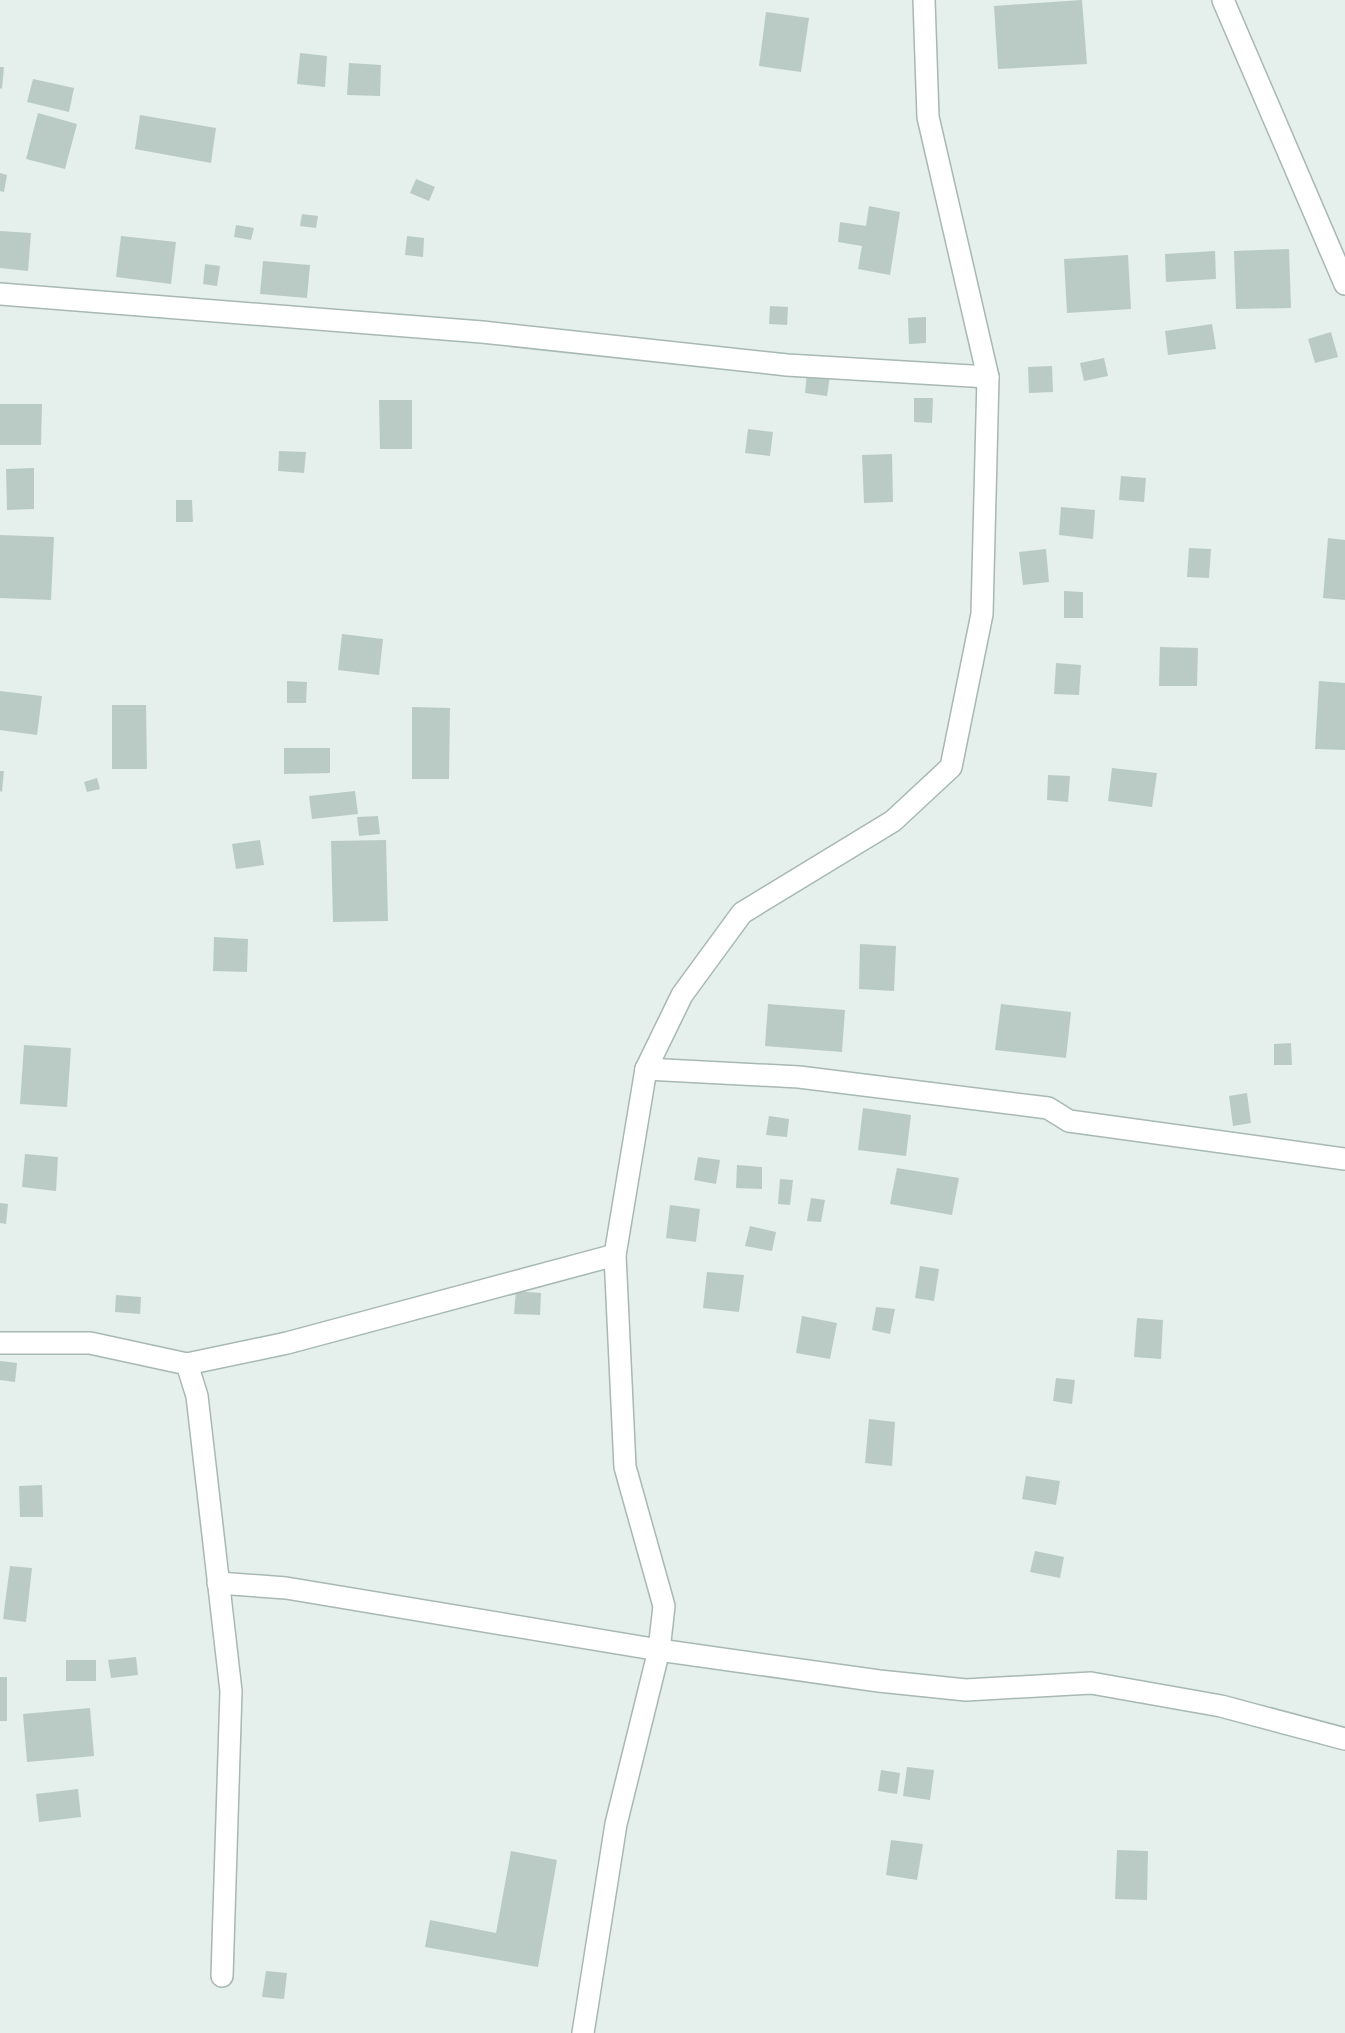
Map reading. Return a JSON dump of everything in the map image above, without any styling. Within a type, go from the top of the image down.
[{"type":"street","points":[[583,2033],[616,1824],[659,1650],[664,1606],[625,1467],[615,1255],[646,1069],[682,995],[742,912],[894,821],[951,767],[982,614],[988,377],[928,117],[924,0]]},
{"type":"street","points":[[1223,0],[1345,284]]},
{"type":"street","points":[[0,294],[482,332],[787,365],[988,377]]},
{"type":"street","points":[[646,1069],[799,1077],[1048,1108],[1069,1121],[1345,1159]]},
{"type":"street","points":[[0,1343],[90,1343],[187,1364],[287,1343],[615,1255]]},
{"type":"street","points":[[187,1364],[197,1396],[231,1691],[222,1976]]},
{"type":"street","points":[[218,1583],[286,1588],[659,1650],[878,1681],[966,1690],[1091,1683],[1222,1706],[1345,1739]]},
{"type":"building","points":[[1082,0],[1087,64],[998,69],[994,6]]},
{"type":"building","points":[[766,12],[809,18],[801,72],[759,66]]},
{"type":"building","points":[[300,53],[327,56],[325,87],[297,84]]},
{"type":"building","points":[[349,63],[381,65],[380,96],[347,95]]},
{"type":"building","points":[[0,67],[4,67],[2,89],[0,88]]},
{"type":"building","points":[[33,79],[74,88],[69,112],[27,102]]},
{"type":"building","points":[[38,113],[77,124],[65,169],[26,159]]},
{"type":"building","points":[[140,115],[216,128],[211,163],[135,149]]},
{"type":"building","points":[[0,173],[7,175],[4,192],[0,191]]},
{"type":"building","points":[[416,179],[435,187],[429,201],[410,193]]},
{"type":"building","points":[[869,206],[900,212],[890,275],[858,269],[862,246],[838,242],[840,222],[866,226]]},
{"type":"building","points":[[302,214],[318,216],[316,228],[300,226]]},
{"type":"building","points":[[236,225],[254,228],[251,240],[234,237]]},
{"type":"building","points":[[0,231],[31,233],[28,271],[0,268]]},
{"type":"building","points":[[121,236],[176,242],[171,284],[116,277]]},
{"type":"building","points":[[407,236],[424,238],[423,257],[405,255]]},
{"type":"building","points":[[1289,249],[1291,308],[1236,309],[1234,251]]},
{"type":"building","points":[[1215,251],[1216,279],[1166,282],[1165,254]]},
{"type":"building","points":[[1128,255],[1131,309],[1067,313],[1064,259]]},
{"type":"building","points":[[263,261],[310,265],[307,298],[260,294]]},
{"type":"building","points":[[205,264],[220,266],[217,286],[203,284]]},
{"type":"building","points":[[770,306],[788,307],[787,325],[769,324]]},
{"type":"building","points":[[926,317],[926,343],[909,344],[908,318]]},
{"type":"building","points":[[1212,324],[1216,349],[1168,355],[1165,331]]},
{"type":"building","points":[[1331,332],[1338,357],[1315,363],[1308,339]]},
{"type":"building","points":[[1104,358],[1108,376],[1084,381],[1080,363]]},
{"type":"building","points":[[1052,366],[1053,392],[1029,393],[1028,367]]},
{"type":"building","points":[[807,373],[830,376],[827,396],[805,393]]},
{"type":"building","points":[[914,398],[933,398],[932,423],[914,422]]},
{"type":"building","points":[[379,400],[412,400],[412,449],[380,449]]},
{"type":"building","points":[[0,404],[42,404],[41,445],[0,445]]},
{"type":"building","points":[[748,429],[773,432],[770,456],[745,453]]},
{"type":"building","points":[[279,451],[306,452],[304,473],[278,471]]},
{"type":"building","points":[[892,454],[893,502],[864,503],[862,455]]},
{"type":"building","points":[[34,468],[34,509],[7,510],[6,469]]},
{"type":"building","points":[[1121,476],[1146,478],[1144,502],[1119,500]]},
{"type":"building","points":[[176,500],[192,500],[193,522],[176,522]]},
{"type":"building","points":[[1061,507],[1095,510],[1093,539],[1059,535]]},
{"type":"building","points":[[0,535],[54,537],[51,600],[0,598]]},
{"type":"building","points":[[1328,538],[1345,540],[1345,600],[1323,598]]},
{"type":"building","points":[[1189,548],[1211,549],[1209,578],[1187,577]]},
{"type":"building","points":[[1046,549],[1049,582],[1023,585],[1019,552]]},
{"type":"building","points":[[1064,591],[1083,592],[1083,618],[1064,618]]},
{"type":"building","points":[[342,634],[383,639],[379,675],[338,670]]},
{"type":"building","points":[[1160,647],[1198,648],[1197,686],[1159,686]]},
{"type":"building","points":[[1056,663],[1081,665],[1079,695],[1054,694]]},
{"type":"building","points":[[287,681],[307,682],[306,703],[287,703]]},
{"type":"building","points":[[1319,681],[1345,683],[1345,750],[1315,749]]},
{"type":"building","points":[[0,691],[42,696],[37,735],[0,730]]},
{"type":"building","points":[[112,705],[146,705],[147,769],[112,769]]},
{"type":"building","points":[[412,707],[450,708],[449,779],[412,779]]},
{"type":"building","points":[[284,748],[330,748],[330,773],[284,774]]},
{"type":"building","points":[[1112,768],[1157,773],[1152,807],[1108,801]]},
{"type":"building","points":[[0,771],[4,771],[2,792],[0,791]]},
{"type":"building","points":[[1048,775],[1070,776],[1068,802],[1047,800]]},
{"type":"building","points":[[97,778],[100,789],[87,792],[84,782]]},
{"type":"building","points":[[355,791],[358,814],[312,819],[309,796]]},
{"type":"building","points":[[378,816],[380,834],[359,836],[357,817]]},
{"type":"building","points":[[260,840],[264,865],[236,869],[232,844]]},
{"type":"building","points":[[386,840],[388,921],[333,922],[331,841]]},
{"type":"building","points":[[214,937],[248,939],[247,972],[213,971]]},
{"type":"building","points":[[860,944],[896,946],[894,991],[859,989]]},
{"type":"building","points":[[768,1004],[845,1010],[842,1052],[765,1046]]},
{"type":"building","points":[[1001,1004],[1071,1012],[1066,1058],[995,1050]]},
{"type":"building","points":[[1291,1043],[1292,1065],[1274,1065],[1274,1044]]},
{"type":"building","points":[[24,1045],[71,1048],[67,1107],[20,1104]]},
{"type":"building","points":[[1247,1093],[1251,1123],[1233,1126],[1229,1096]]},
{"type":"building","points":[[863,1108],[911,1115],[906,1156],[858,1150]]},
{"type":"building","points":[[769,1116],[789,1119],[787,1137],[766,1135]]},
{"type":"building","points":[[25,1154],[58,1157],[56,1191],[22,1187]]},
{"type":"building","points":[[698,1157],[720,1160],[716,1184],[694,1180]]},
{"type":"building","points":[[737,1165],[762,1167],[762,1189],[736,1188]]},
{"type":"building","points":[[897,1168],[959,1178],[952,1215],[890,1204]]},
{"type":"building","points":[[780,1179],[793,1180],[790,1205],[778,1204]]},
{"type":"building","points":[[811,1198],[825,1200],[821,1222],[807,1221]]},
{"type":"building","points":[[0,1203],[8,1204],[6,1224],[0,1223]]},
{"type":"building","points":[[670,1205],[700,1209],[696,1242],[666,1238]]},
{"type":"building","points":[[750,1226],[776,1232],[772,1251],[745,1246]]},
{"type":"building","points":[[920,1266],[939,1269],[934,1301],[915,1298]]},
{"type":"building","points":[[707,1272],[744,1275],[739,1312],[703,1308]]},
{"type":"building","points":[[516,1291],[541,1293],[540,1315],[514,1314]]},
{"type":"building","points":[[116,1295],[141,1297],[140,1314],[115,1312]]},
{"type":"building","points":[[876,1307],[895,1309],[890,1334],[872,1330]]},
{"type":"building","points":[[802,1316],[837,1323],[830,1359],[796,1353]]},
{"type":"building","points":[[1137,1318],[1163,1320],[1161,1359],[1134,1357]]},
{"type":"building","points":[[0,1361],[17,1363],[15,1382],[0,1380]]},
{"type":"building","points":[[1056,1378],[1075,1380],[1072,1404],[1053,1401]]},
{"type":"building","points":[[869,1419],[895,1422],[892,1466],[865,1463]]},
{"type":"building","points":[[1026,1476],[1060,1481],[1056,1505],[1022,1499]]},
{"type":"building","points":[[42,1485],[43,1517],[20,1517],[19,1486]]},
{"type":"building","points":[[1035,1551],[1064,1557],[1060,1578],[1030,1572]]},
{"type":"building","points":[[10,1566],[32,1568],[26,1622],[3,1619]]},
{"type":"building","points":[[136,1657],[138,1675],[111,1678],[108,1660]]},
{"type":"building","points":[[66,1660],[96,1660],[96,1681],[66,1681]]},
{"type":"building","points":[[0,1677],[7,1677],[7,1721],[0,1721]]},
{"type":"building","points":[[90,1708],[94,1756],[27,1762],[23,1714]]},
{"type":"building","points":[[907,1767],[934,1770],[930,1800],[903,1796]]},
{"type":"building","points":[[881,1770],[900,1773],[897,1794],[878,1791]]},
{"type":"building","points":[[78,1789],[81,1817],[39,1822],[36,1794]]},
{"type":"building","points":[[891,1840],[923,1844],[917,1880],[886,1875]]},
{"type":"building","points":[[1117,1850],[1148,1851],[1147,1900],[1115,1899]]},
{"type":"building","points":[[511,1851],[557,1860],[538,1967],[425,1947],[430,1920],[496,1933]]},
{"type":"building","points":[[266,1971],[287,1973],[284,1999],[262,1997]]}]
